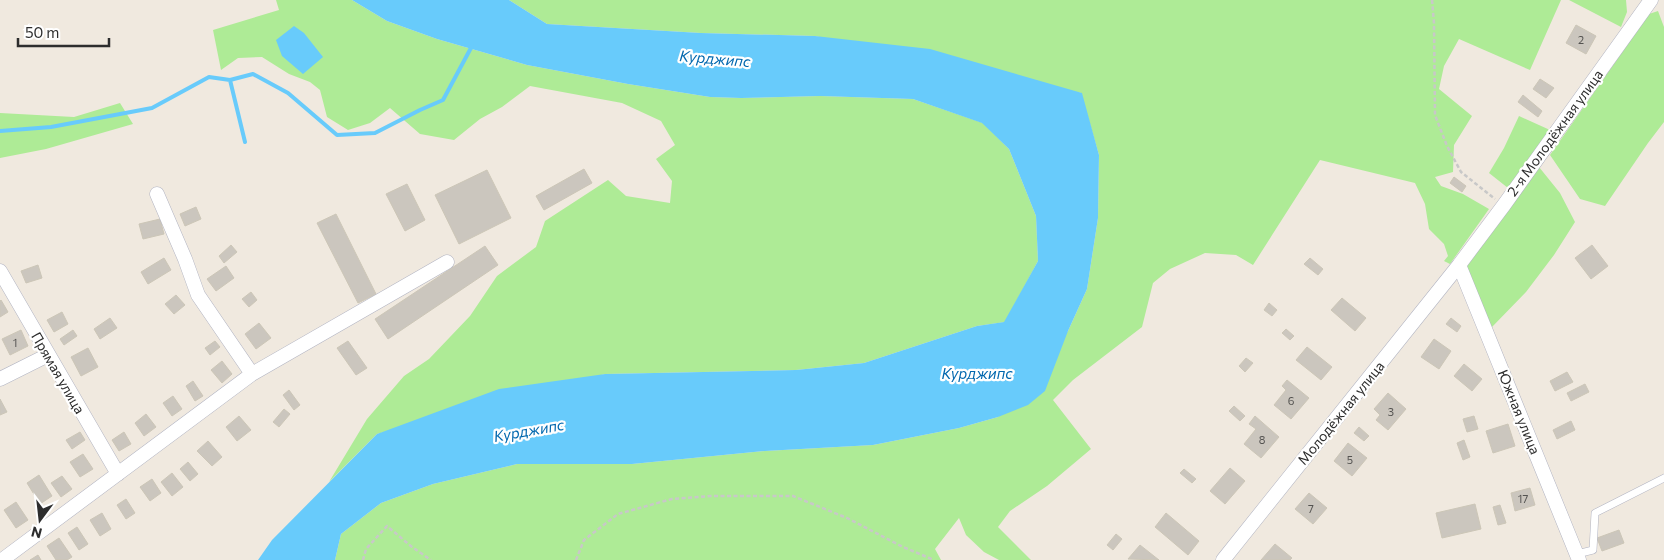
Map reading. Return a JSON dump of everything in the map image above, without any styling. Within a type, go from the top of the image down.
[{"type":"street","name":"2-я Молодёжная улица","points":[[1459,265],[1651,0]]},
{"type":"street","points":[[157,194],[198,294],[252,374]]},
{"type":"street","points":[[2,560],[252,374],[447,262]]},
{"type":"street","name":"Южная улица","points":[[1459,265],[1578,557]]},
{"type":"street","name":"Молодёжная улица","points":[[1223,560],[1459,265]]},
{"type":"street","name":"Прямая улица","points":[[0,271],[118,474]]},
{"type":"street","points":[[0,379],[48,355]]},
{"type":"lane","points":[[1578,557],[1593,550],[1595,513],[1664,478]]},
{"type":"path","points":[[1432,0],[1435,115],[1447,146],[1461,172],[1504,205]]},
{"type":"path","points":[[576,560],[584,540],[618,514],[672,499],[712,496],[793,496],[847,518],[903,548],[934,560]]},
{"type":"path","points":[[362,560],[366,549],[387,526],[431,560]]},
{"type":"green space","points":[[276,0],[352,0],[387,21],[437,39],[527,65],[710,97],[820,96],[913,99],[983,123],[1009,149],[1036,216],[1038,261],[1005,322],[977,326],[864,363],[796,370],[605,374],[377,434],[329,482],[367,419],[404,376],[429,359],[470,316],[497,276],[536,247],[545,221],[608,180],[626,196],[670,203],[672,181],[656,159],[675,145],[661,121],[622,103],[530,86],[502,107],[480,119],[454,140],[420,134],[390,108],[370,123],[348,130],[327,117],[320,90],[310,82],[289,74],[262,57],[238,58],[221,70],[213,30],[279,10]]},
{"type":"green space","points":[[509,0],[1561,0],[1530,70],[1459,39],[1444,66],[1439,89],[1472,116],[1454,145],[1453,172],[1435,177],[1441,186],[1463,194],[1489,209],[1450,264],[1444,261],[1448,256],[1444,244],[1429,229],[1425,204],[1415,183],[1320,160],[1253,265],[1236,255],[1205,253],[1170,269],[1153,283],[1142,327],[1073,380],[1053,400],[1091,449],[1047,486],[1010,511],[998,527],[1031,560],[999,560],[984,552],[966,535],[959,518],[935,549],[941,560],[335,560],[341,534],[381,503],[433,484],[517,464],[632,464],[765,451],[873,445],[959,428],[998,417],[1068,331],[1087,289],[1098,218],[1099,155],[1081,93],[815,36],[701,33],[547,24]]},
{"type":"green space","points":[[1569,0],[1626,0],[1627,12],[1621,27]]},
{"type":"green space","points":[[1658,11],[1664,27],[1664,122],[1605,206],[1580,199],[1550,155],[1649,14]]},
{"type":"green space","points":[[120,103],[133,124],[46,149],[0,158],[0,113],[74,117]]},
{"type":"green space","points":[[1519,116],[1550,130],[1508,188],[1489,173],[1504,148]]},
{"type":"green space","points":[[1539,167],[1560,193],[1575,222],[1554,255],[1526,292],[1492,327],[1465,266]]},
{"type":"water","name":"Курджипс","points":[[352,0],[509,0],[547,24],[701,33],[815,36],[930,49],[1082,93],[1099,155],[1098,218],[1087,289],[1068,331],[1045,391],[1028,405],[998,417],[959,428],[873,445],[765,451],[632,464],[517,464],[433,484],[381,503],[341,534],[335,560],[258,560],[272,540],[377,434],[499,389],[605,374],[796,370],[864,363],[977,326],[1004,322],[1038,261],[1036,216],[1009,149],[982,123],[913,99],[820,96],[710,97],[527,65],[437,39],[387,21]]},
{"type":"water","points":[[294,26],[304,33],[323,57],[303,74],[282,56],[276,40]]},
{"type":"building","points":[[1576,25],[1596,36],[1586,54],[1566,43]]},
{"type":"building","points":[[1540,79],[1554,88],[1546,98],[1533,89]]},
{"type":"building","points":[[1523,95],[1542,111],[1538,117],[1518,102]]},
{"type":"building","points":[[584,169],[592,183],[544,210],[536,196]]},
{"type":"building","points":[[487,170],[511,218],[459,244],[435,195]]},
{"type":"building","points":[[1454,177],[1466,186],[1462,192],[1450,183]]},
{"type":"building","points":[[407,184],[425,220],[405,231],[386,194]]},
{"type":"building","points":[[196,207],[201,219],[185,226],[180,214]]},
{"type":"building","points":[[336,214],[376,294],[358,303],[317,223]]},
{"type":"building","points":[[160,219],[164,234],[143,239],[139,224]]},
{"type":"building","points":[[231,245],[237,252],[224,263],[219,256]]},
{"type":"building","points":[[1592,245],[1608,266],[1591,279],[1575,258]]},
{"type":"building","points":[[485,246],[498,265],[388,339],[375,319]]},
{"type":"building","points":[[164,258],[171,270],[148,284],[141,272]]},
{"type":"building","points":[[1310,258],[1323,269],[1318,275],[1304,264]]},
{"type":"building","points":[[38,265],[42,278],[26,283],[21,271]]},
{"type":"building","points":[[226,266],[234,278],[216,291],[207,279]]},
{"type":"building","points":[[251,292],[257,300],[249,307],[242,299]]},
{"type":"building","points":[[176,295],[185,305],[174,314],[165,304]]},
{"type":"building","points":[[1342,298],[1366,318],[1355,331],[1331,310]]},
{"type":"building","points":[[0,301],[8,312],[0,317]]},
{"type":"building","points":[[1269,303],[1277,310],[1272,316],[1264,310]]},
{"type":"building","points":[[62,312],[68,324],[54,332],[47,320]]},
{"type":"building","points":[[110,318],[117,328],[100,339],[94,329]]},
{"type":"building","points":[[1451,318],[1461,326],[1457,332],[1446,324]]},
{"type":"building","points":[[259,323],[271,338],[256,349],[245,334]]},
{"type":"building","points":[[1286,329],[1294,336],[1290,340],[1282,333]]},
{"type":"building","points":[[21,330],[28,346],[10,355],[2,339]]},
{"type":"building","points":[[73,330],[77,336],[64,345],[60,339]]},
{"type":"building","points":[[1434,339],[1451,351],[1439,369],[1421,357]]},
{"type":"building","points":[[215,341],[220,347],[210,355],[205,348]]},
{"type":"building","points":[[348,341],[367,368],[356,375],[337,348]]},
{"type":"building","points":[[1307,347],[1332,367],[1321,380],[1296,360]]},
{"type":"building","points":[[88,348],[98,367],[81,376],[71,357]]},
{"type":"building","points":[[1246,358],[1253,363],[1245,372],[1239,366]]},
{"type":"building","points":[[222,361],[232,374],[222,383],[211,370]]},
{"type":"building","points":[[1464,364],[1482,379],[1472,391],[1454,376]]},
{"type":"building","points":[[1567,372],[1573,382],[1555,391],[1550,381]]},
{"type":"building","points":[[1287,380],[1309,398],[1291,419],[1274,405],[1286,390],[1282,386]]},
{"type":"building","points":[[193,381],[203,396],[195,401],[186,386]]},
{"type":"building","points":[[1585,384],[1589,392],[1571,401],[1567,393]]},
{"type":"building","points":[[289,390],[300,405],[294,410],[283,395]]},
{"type":"building","points":[[1388,393],[1406,409],[1388,430],[1376,420],[1380,415],[1374,409]]},
{"type":"building","points":[[173,396],[182,409],[172,416],[163,403]]},
{"type":"building","points":[[0,399],[7,412],[0,415]]},
{"type":"building","points":[[1234,406],[1245,416],[1240,421],[1229,411]]},
{"type":"building","points":[[284,409],[290,414],[279,427],[273,422]]},
{"type":"building","points":[[146,414],[156,427],[144,436],[135,423]]},
{"type":"building","points":[[239,416],[251,430],[237,441],[226,427]]},
{"type":"building","points":[[1255,416],[1279,437],[1261,458],[1244,444],[1256,429],[1249,424]]},
{"type":"building","points":[[1474,416],[1478,429],[1467,432],[1463,419]]},
{"type":"building","points":[[1571,421],[1575,430],[1557,439],[1553,430]]},
{"type":"building","points":[[1508,424],[1515,446],[1493,453],[1486,431]]},
{"type":"building","points":[[1359,427],[1369,436],[1364,441],[1354,433]]},
{"type":"building","points":[[80,432],[85,440],[72,449],[66,440]]},
{"type":"building","points":[[124,432],[131,444],[119,451],[112,440]]},
{"type":"building","points":[[1464,440],[1470,457],[1463,460],[1457,443]]},
{"type":"building","points":[[208,441],[222,457],[212,466],[197,451]]},
{"type":"building","points":[[1348,443],[1367,458],[1352,476],[1334,461]]},
{"type":"building","points":[[83,454],[93,469],[80,477],[70,462]]},
{"type":"building","points":[[188,462],[198,474],[190,481],[180,469]]},
{"type":"building","points":[[1230,468],[1245,481],[1225,504],[1210,491]]},
{"type":"building","points":[[1184,469],[1196,479],[1192,483],[1180,473]]},
{"type":"building","points":[[172,473],[183,487],[172,496],[161,482]]},
{"type":"building","points":[[39,475],[52,496],[40,504],[27,483]]},
{"type":"building","points":[[62,476],[72,489],[61,497],[51,483]]},
{"type":"building","points":[[152,479],[161,493],[150,501],[140,487]]},
{"type":"building","points":[[1530,488],[1535,505],[1515,511],[1511,493]]},
{"type":"building","points":[[1309,493],[1327,508],[1313,524],[1295,509]]},
{"type":"building","points":[[126,499],[135,513],[126,519],[117,505]]},
{"type":"building","points":[[16,502],[28,520],[16,528],[4,510]]},
{"type":"building","points":[[1475,504],[1481,529],[1442,538],[1436,513]]},
{"type":"building","points":[[1500,505],[1506,523],[1498,525],[1493,507]]},
{"type":"building","points":[[102,513],[111,529],[100,536],[90,520]]},
{"type":"building","points":[[1166,513],[1199,541],[1188,555],[1155,527]]},
{"type":"building","points":[[77,527],[88,544],[79,550],[68,533]]},
{"type":"building","points":[[1619,530],[1624,543],[1602,551],[1597,538]]},
{"type":"building","points":[[1116,534],[1122,539],[1113,550],[1107,545]]},
{"type":"building","points":[[59,538],[72,557],[67,560],[56,560],[47,546]]},
{"type":"building","points":[[1275,544],[1292,558],[1290,560],[1261,560]]},
{"type":"building","points":[[1140,545],[1159,560],[1128,559]]},
{"type":"building","points":[[38,555],[41,560],[30,560]]},
{"type":"waterway","points":[[230,80],[253,74],[288,93],[337,135],[375,133],[443,100],[472,46]]},
{"type":"waterway","points":[[0,131],[51,127],[152,108],[209,77],[230,80],[245,142]]}]
